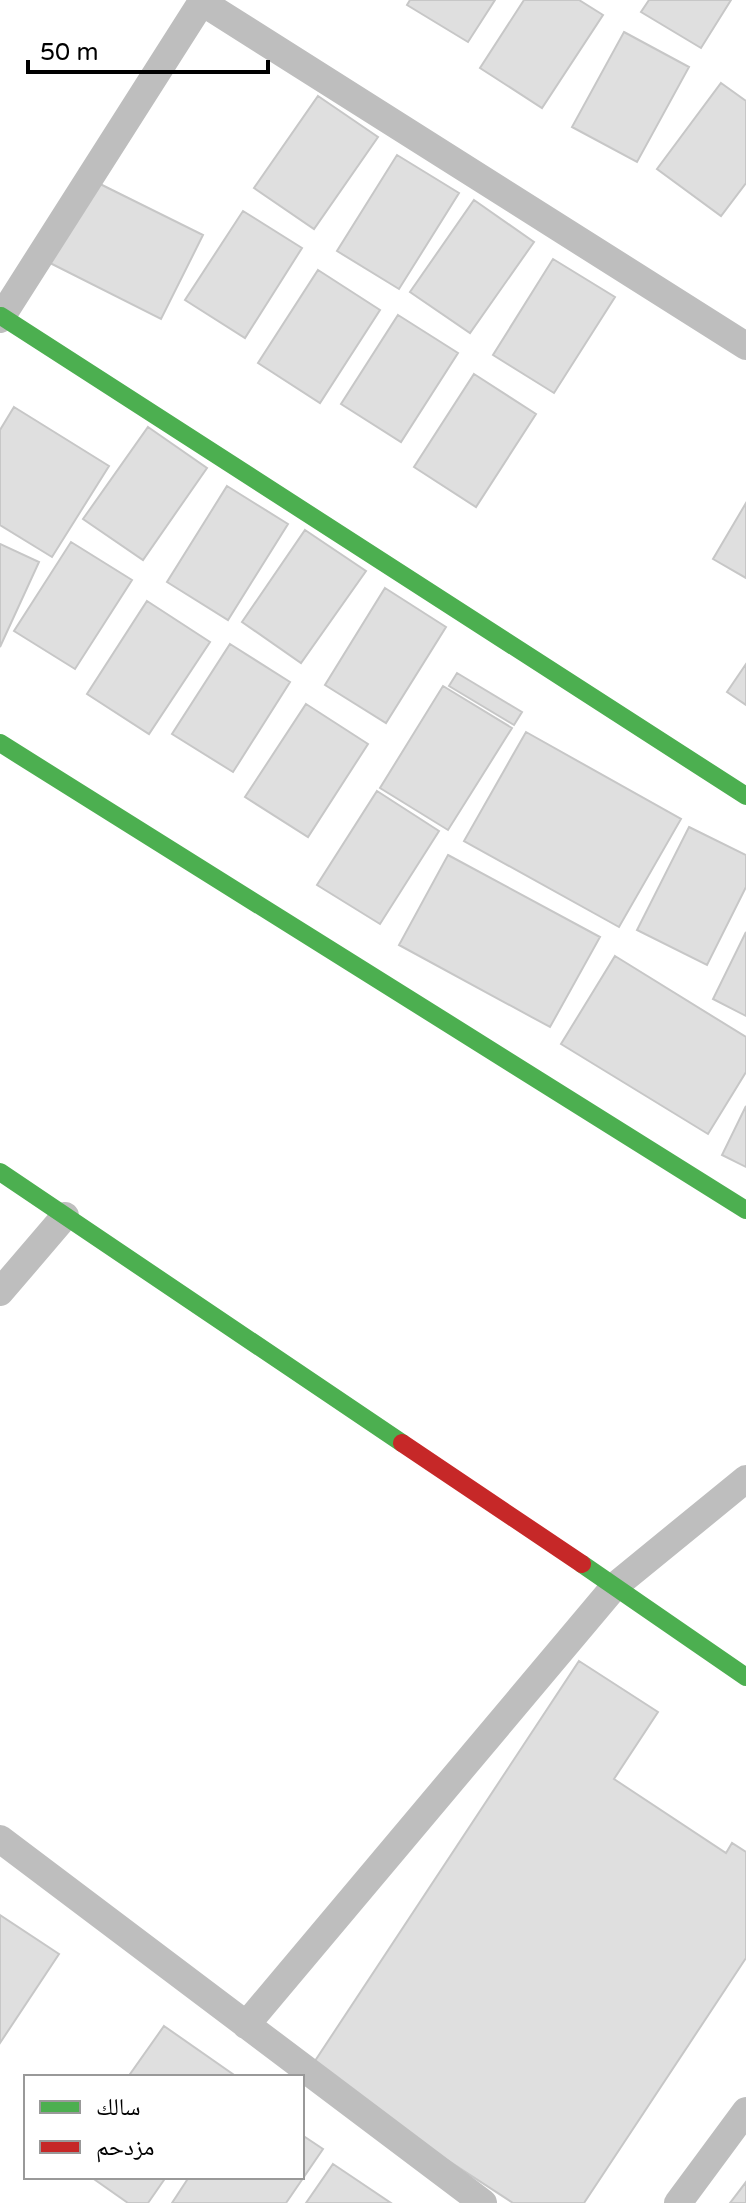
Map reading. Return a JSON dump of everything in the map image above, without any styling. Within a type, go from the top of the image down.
[{"type":"street","points":[[746,346],[202,1],[1,318],[746,796]]},
{"type":"street","points":[[0,743],[746,1210]]},
{"type":"street","points":[[0,1172],[746,1677]]},
{"type":"street","points":[[0,1292],[65,1216]]},
{"type":"street","points":[[246,2025],[615,1586],[746,1479]]},
{"type":"street","points":[[0,1839],[483,2203]]},
{"type":"street","points":[[678,2203],[746,2111]]},
{"type":"building","points":[[410,0],[495,0],[468,42],[407,5]]},
{"type":"building","points":[[524,0],[579,0],[603,15],[542,108],[480,68]]},
{"type":"building","points":[[649,0],[731,0],[701,48],[641,12]]},
{"type":"building","points":[[624,32],[689,67],[637,162],[572,127]]},
{"type":"building","points":[[721,83],[746,101],[746,183],[721,216],[657,169]]},
{"type":"building","points":[[318,96],[378,137],[314,229],[254,188]]},
{"type":"building","points":[[397,155],[459,193],[399,289],[337,251]]},
{"type":"building","points":[[90,179],[203,235],[161,319],[48,262]]},
{"type":"building","points":[[474,200],[534,242],[470,333],[410,292]]},
{"type":"building","points":[[243,211],[302,248],[245,338],[185,300]]},
{"type":"building","points":[[553,259],[615,297],[554,393],[493,355]]},
{"type":"building","points":[[318,270],[380,310],[320,403],[258,363]]},
{"type":"building","points":[[398,315],[458,353],[401,442],[341,404]]},
{"type":"building","points":[[474,374],[536,414],[476,507],[414,467]]},
{"type":"building","points":[[14,407],[109,466],[52,557],[0,525],[0,430]]},
{"type":"building","points":[[148,427],[207,468],[143,560],[83,519]]},
{"type":"building","points":[[227,486],[288,524],[228,620],[167,582]]},
{"type":"building","points":[[746,503],[746,578],[713,559]]},
{"type":"building","points":[[305,530],[366,571],[301,663],[242,622]]},
{"type":"building","points":[[71,542],[132,580],[75,669],[14,631]]},
{"type":"building","points":[[0,544],[39,562],[0,647]]},
{"type":"building","points":[[385,588],[446,627],[386,723],[325,685]]},
{"type":"building","points":[[147,601],[210,642],[149,734],[87,694]]},
{"type":"building","points":[[230,644],[290,682],[233,772],[172,734]]},
{"type":"building","points":[[746,664],[746,705],[727,692]]},
{"type":"building","points":[[457,673],[522,712],[514,725],[449,686]]},
{"type":"building","points":[[443,686],[512,728],[448,830],[380,788]]},
{"type":"building","points":[[306,704],[368,744],[308,837],[245,797]]},
{"type":"building","points":[[526,732],[681,819],[619,927],[464,841]]},
{"type":"building","points":[[377,791],[439,831],[380,924],[317,885]]},
{"type":"building","points":[[689,827],[746,855],[746,887],[707,965],[637,930]]},
{"type":"building","points":[[448,855],[600,937],[550,1027],[399,945]]},
{"type":"building","points":[[746,932],[746,1016],[713,999]]},
{"type":"building","points":[[615,956],[746,1037],[746,1072],[708,1134],[561,1044]]},
{"type":"building","points":[[746,1106],[746,1167],[722,1155]]},
{"type":"building","points":[[579,1661],[658,1712],[614,1779],[726,1853],[732,1843],[746,1852],[746,1958],[584,2203],[513,2203],[309,2070]]},
{"type":"building","points":[[0,1915],[59,1954],[0,2043]]},
{"type":"building","points":[[164,2026],[234,2075],[129,2075]]},
{"type":"building","points":[[304,2136],[323,2149],[304,2177]]},
{"type":"building","points":[[333,2164],[391,2203],[306,2203]]},
{"type":"building","points":[[94,2179],[165,2179],[148,2203],[128,2203]]},
{"type":"building","points":[[188,2179],[302,2179],[286,2203],[172,2203]]},
{"type":"building","points":[[746,2182],[746,2203],[730,2203]]},
{"type":"traffic: fast","points":[[1,316],[746,796]]},
{"type":"traffic: fast","points":[[0,743],[746,1210]]},
{"type":"traffic: fast","points":[[0,1172],[402,1443]]},
{"type":"traffic: fast","points":[[582,1564],[746,1677]]},
{"type":"traffic: jam","points":[[402,1443],[582,1564]]}]
